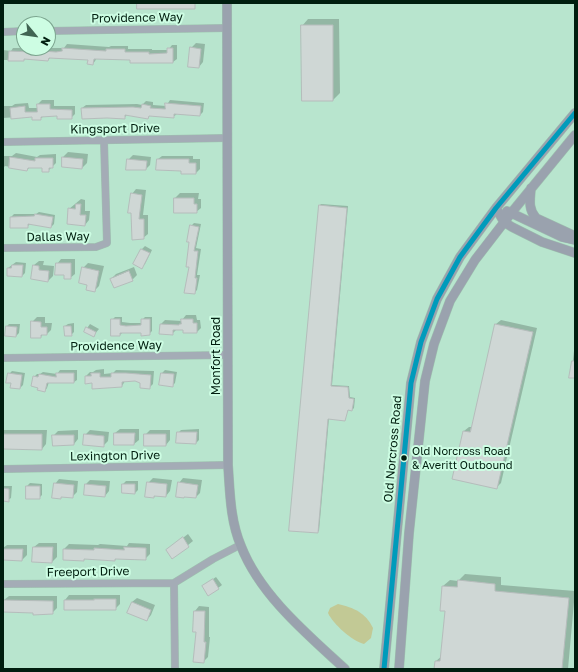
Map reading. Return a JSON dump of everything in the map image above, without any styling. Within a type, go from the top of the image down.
[{"type":"main road","name":"Monfort Road","points":[[227,3],[228,465],[231,508],[240,545],[252,569],[272,596],[299,626],[345,669]]},
{"type":"main road","name":"Old Norcross Road","points":[[384,669],[411,383],[422,342],[437,299],[460,257],[496,208],[575,113]]},
{"type":"main road","name":"Old Norcross Road","points":[[399,669],[409,534],[425,380],[434,344],[450,301],[475,260],[575,135]]},
{"type":"main road","points":[[532,188],[530,209],[533,215],[536,218],[575,236]]},
{"type":"main road","points":[[496,208],[512,212],[529,222],[562,237],[575,240]]},
{"type":"main road","points":[[496,208],[504,222],[522,233],[542,242],[575,253]]},
{"type":"street","name":"Providence Way","points":[[56,31],[227,28]]},
{"type":"street","points":[[3,32],[16,31]]},
{"type":"street","name":"Kingsport Drive","points":[[3,142],[227,138]]},
{"type":"street","name":"Dallas Way","points":[[3,248],[96,247],[107,243],[104,141]]},
{"type":"street","name":"Providence Way","points":[[3,358],[228,355]]},
{"type":"street","name":"Lexington Drive","points":[[3,469],[228,465]]},
{"type":"street","points":[[175,669],[174,582],[240,545]]},
{"type":"street","name":"Freeport Drive","points":[[3,584],[174,582]]},
{"type":"shaded area","points":[[338,604],[349,607],[363,614],[370,623],[373,628],[371,638],[364,644],[349,636],[338,627],[330,617],[328,613],[330,608]]},
{"type":"building","points":[[137,3],[195,3],[195,9],[137,9]]},
{"type":"building","points":[[301,25],[333,25],[333,101],[302,101]]},
{"type":"building","points":[[190,47],[201,49],[199,68],[188,67]]},
{"type":"building","points":[[62,48],[106,51],[106,49],[125,49],[125,52],[149,52],[149,54],[167,53],[167,48],[173,48],[173,63],[130,63],[130,60],[94,59],[93,65],[87,64],[88,60],[49,58],[48,61],[24,59],[24,61],[8,61],[9,51],[16,51],[16,56],[56,56],[56,52],[62,51]]},
{"type":"building","points":[[165,103],[201,106],[200,116],[174,114],[174,118],[149,116],[148,119],[125,115],[125,119],[82,119],[81,108],[141,108],[142,104],[151,106],[150,108],[165,109]]},
{"type":"building","points":[[37,104],[50,104],[50,109],[72,110],[72,119],[57,119],[57,116],[41,117],[41,120],[32,120],[32,117],[11,119],[10,108],[25,106],[25,112],[37,112]]},
{"type":"building","points":[[10,157],[35,161],[35,158],[53,158],[53,168],[49,168],[49,172],[42,172],[42,168],[28,168],[27,171],[9,168]]},
{"type":"building","points":[[62,157],[83,159],[82,169],[62,167]]},
{"type":"building","points":[[127,159],[147,161],[146,170],[126,170]]},
{"type":"building","points":[[157,159],[189,159],[189,163],[196,163],[196,174],[181,174],[181,171],[156,170]]},
{"type":"building","points":[[131,193],[142,195],[139,219],[144,219],[144,239],[132,240],[131,213],[128,213]]},
{"type":"building","points":[[174,198],[194,198],[194,204],[197,204],[197,213],[174,213]]},
{"type":"building","points":[[76,204],[81,204],[80,215],[86,215],[85,226],[67,224],[68,208],[75,209]]},
{"type":"building","points":[[319,205],[347,208],[331,386],[348,387],[349,398],[354,399],[352,411],[348,410],[345,421],[328,419],[318,533],[289,531]]},
{"type":"building","points":[[35,214],[53,217],[51,228],[28,224],[28,228],[10,228],[10,217],[34,216]]},
{"type":"building","points":[[190,225],[199,227],[194,251],[198,251],[195,294],[184,293],[189,267],[186,267],[189,242],[187,242]]},
{"type":"building","points":[[141,249],[150,253],[142,269],[133,264]]},
{"type":"building","points":[[56,263],[71,263],[71,279],[64,279],[64,275],[55,275]]},
{"type":"building","points":[[12,265],[23,265],[22,277],[7,276],[7,268],[11,268]]},
{"type":"building","points":[[33,265],[39,266],[39,270],[49,271],[48,282],[31,279]]},
{"type":"building","points":[[82,267],[99,271],[95,292],[86,290],[87,285],[79,283]]},
{"type":"building","points":[[129,271],[133,281],[114,288],[110,279]]},
{"type":"building","points":[[111,319],[120,319],[120,325],[126,326],[141,325],[141,319],[150,319],[150,335],[141,336],[141,333],[120,333],[120,336],[111,336]]},
{"type":"building","points":[[181,319],[193,319],[193,323],[197,323],[197,333],[183,333],[183,330],[173,330],[173,335],[159,334],[160,324],[179,325],[181,324]]},
{"type":"building","points":[[31,321],[41,322],[41,327],[47,327],[47,335],[41,335],[41,338],[31,338]]},
{"type":"building","points":[[495,324],[533,332],[497,489],[452,479],[463,431],[470,432]]},
{"type":"building","points":[[6,326],[17,327],[16,337],[5,336]]},
{"type":"building","points":[[64,326],[71,326],[72,336],[65,336]]},
{"type":"building","points":[[86,327],[96,332],[94,337],[84,332]]},
{"type":"building","points":[[572,361],[575,361],[575,378],[569,378]]},
{"type":"building","points":[[8,373],[22,375],[20,389],[10,388],[11,383],[6,383]]},
{"type":"building","points":[[56,373],[74,373],[74,383],[47,383],[45,392],[37,390],[38,388],[31,386],[33,376],[38,377],[39,374],[56,377]]},
{"type":"building","points":[[91,373],[100,373],[100,377],[111,377],[111,373],[151,375],[150,389],[140,388],[140,383],[135,381],[122,382],[122,387],[92,389],[92,383],[85,384],[85,376],[91,376]]},
{"type":"building","points":[[161,373],[174,374],[173,387],[159,385]]},
{"type":"building","points":[[177,432],[197,432],[196,444],[176,443]]},
{"type":"building","points":[[114,433],[135,433],[134,445],[114,445]]},
{"type":"building","points":[[4,434],[42,434],[42,450],[3,449]]},
{"type":"building","points":[[84,434],[104,436],[104,447],[83,445]]},
{"type":"building","points":[[144,434],[166,434],[166,446],[144,446]]},
{"type":"building","points":[[52,435],[74,435],[74,445],[53,446]]},
{"type":"building","points":[[147,482],[167,484],[166,497],[145,497]]},
{"type":"building","points":[[178,482],[198,485],[196,498],[176,497]]},
{"type":"building","points":[[54,483],[74,485],[73,498],[52,498]]},
{"type":"building","points":[[85,484],[106,486],[105,497],[84,495]]},
{"type":"building","points":[[122,484],[135,484],[135,494],[122,493]]},
{"type":"building","points":[[26,486],[40,486],[40,499],[26,499]]},
{"type":"building","points":[[3,488],[9,489],[9,502],[3,501]]},
{"type":"building","points":[[183,537],[189,547],[172,559],[166,550]]},
{"type":"building","points":[[33,547],[53,547],[52,563],[32,562]]},
{"type":"building","points":[[124,547],[146,548],[146,560],[63,560],[63,549],[94,550],[94,548],[124,550]]},
{"type":"building","points":[[3,549],[23,549],[22,561],[3,560]]},
{"type":"building","points":[[213,579],[219,589],[208,596],[202,586]]},
{"type":"building","points":[[458,580],[495,584],[495,591],[569,598],[562,669],[434,669],[435,661],[440,661],[445,611],[440,611],[442,586],[457,587]]},
{"type":"building","points":[[116,599],[116,610],[64,610],[64,600]]},
{"type":"building","points":[[3,600],[53,601],[53,614],[33,615],[33,613],[3,612]]},
{"type":"building","points":[[132,602],[151,610],[147,621],[127,613]]},
{"type":"building","points":[[194,611],[205,611],[204,642],[206,642],[204,663],[193,662],[196,632],[193,632]]},
{"type":"transit line","points":[[384,669],[411,383],[421,342],[437,299],[460,257],[496,208],[575,113]]},
{"type":"place","name":"Old Norcross Road & Averitt Outbound","points":[[404,458]]}]
